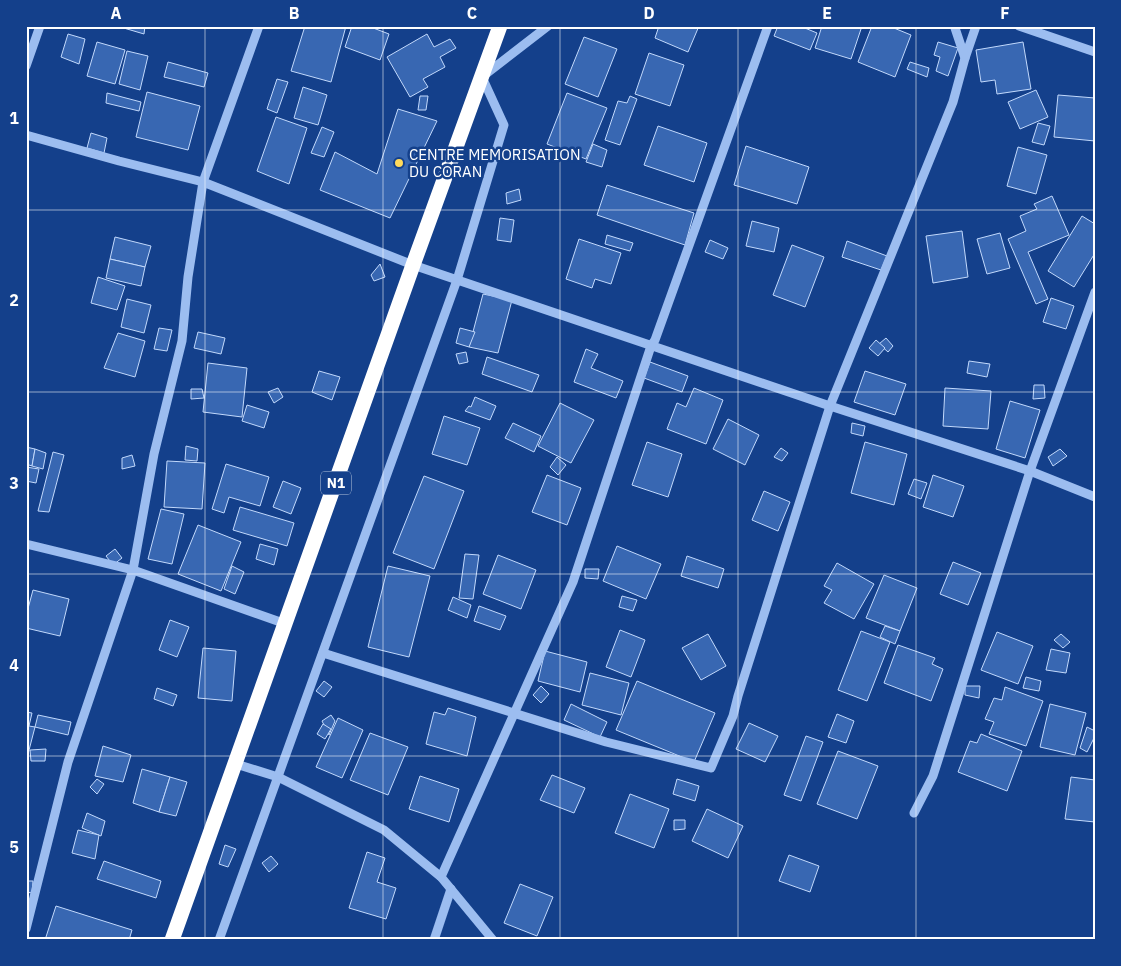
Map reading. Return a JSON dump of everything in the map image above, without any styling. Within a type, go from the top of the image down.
[{"type":"highway","name":"N1","points":[[172,940],[500,26]]},
{"type":"street","points":[[26,66],[40,26]]},
{"type":"street","points":[[26,929],[68,762],[133,570],[154,454],[182,341],[188,277],[204,182],[259,26]]},
{"type":"street","points":[[220,940],[457,280],[504,125],[482,76],[548,26]]},
{"type":"street","points":[[441,877],[573,582],[651,346],[655,340],[768,26]]},
{"type":"street","points":[[323,653],[606,742],[711,768],[733,716],[830,406],[953,102],[964,58],[976,26]]},
{"type":"street","points":[[1019,26],[1095,52]]},
{"type":"street","points":[[955,27],[964,58]]},
{"type":"street","points":[[26,135],[204,182],[413,266],[1030,471],[1095,497]]},
{"type":"street","points":[[914,813],[932,776],[1030,471],[1095,292]]},
{"type":"street","points":[[26,544],[133,570],[286,624]]},
{"type":"street","points":[[236,764],[278,777],[384,830],[441,877],[493,940]]},
{"type":"street","points":[[434,940],[451,889]]},
{"type":"building","points":[[117,26],[145,26],[144,34]]},
{"type":"building","points":[[305,26],[346,26],[331,82],[291,71]]},
{"type":"building","points":[[352,26],[368,26],[389,34],[380,60],[345,47]]},
{"type":"building","points":[[659,26],[699,26],[688,52],[655,38]]},
{"type":"building","points":[[778,26],[800,26],[817,33],[810,50],[774,36]]},
{"type":"building","points":[[822,26],[862,26],[851,59],[815,48]]},
{"type":"building","points":[[872,26],[889,26],[911,35],[895,77],[858,62]]},
{"type":"building","points":[[68,34],[85,39],[79,64],[61,57]]},
{"type":"building","points":[[427,34],[434,47],[450,39],[456,48],[440,57],[445,67],[423,79],[428,87],[410,97],[387,57]]},
{"type":"building","points":[[584,37],[617,49],[598,97],[565,84]]},
{"type":"building","points":[[97,42],[125,50],[115,84],[87,76]]},
{"type":"building","points":[[938,42],[958,48],[948,76],[936,71],[940,57],[934,55]]},
{"type":"building","points":[[1023,42],[1031,89],[997,94],[995,80],[981,82],[976,50]]},
{"type":"building","points":[[127,51],[148,56],[140,90],[119,84]]},
{"type":"building","points":[[649,53],[684,65],[670,106],[635,94]]},
{"type":"building","points":[[168,62],[208,73],[204,87],[164,77]]},
{"type":"building","points":[[910,62],[929,68],[927,77],[907,69]]},
{"type":"building","points":[[277,79],[288,82],[277,113],[267,109]]},
{"type":"building","points":[[303,87],[327,95],[318,125],[294,118]]},
{"type":"building","points":[[1036,90],[1048,117],[1020,129],[1008,102]]},
{"type":"building","points":[[147,92],[200,106],[188,150],[136,137]]},
{"type":"building","points":[[107,93],[141,102],[139,111],[106,103]]},
{"type":"building","points":[[567,93],[607,108],[586,159],[547,144]]},
{"type":"building","points":[[1058,95],[1095,98],[1095,141],[1054,137]]},
{"type":"building","points":[[420,96],[428,96],[426,110],[418,110]]},
{"type":"building","points":[[630,96],[637,99],[620,145],[605,140],[618,101],[627,103]]},
{"type":"building","name":"CENTRE MEMORISATION DU CORAN","points":[[398,109],[437,121],[390,218],[320,190],[335,152],[377,174]]},
{"type":"building","points":[[276,117],[307,128],[289,184],[257,171]]},
{"type":"building","points":[[1038,123],[1050,126],[1044,145],[1032,142]]},
{"type":"building","points":[[658,126],[707,143],[694,182],[644,165]]},
{"type":"building","points":[[322,127],[334,132],[324,157],[311,153]]},
{"type":"building","points":[[91,133],[107,138],[104,153],[87,148]]},
{"type":"building","points":[[593,144],[607,150],[602,167],[586,162]]},
{"type":"building","points":[[746,146],[809,167],[797,204],[734,185]]},
{"type":"building","points":[[1018,147],[1047,155],[1036,194],[1007,186]]},
{"type":"building","points":[[607,185],[694,213],[685,245],[597,215]]},
{"type":"building","points":[[519,189],[521,200],[507,204],[506,193]]},
{"type":"building","points":[[1052,196],[1069,235],[1028,252],[1048,299],[1036,304],[1008,239],[1026,231],[1020,216],[1037,209],[1034,204]]},
{"type":"building","points":[[1082,216],[1095,224],[1095,253],[1074,287],[1048,271]]},
{"type":"building","points":[[500,218],[514,220],[511,242],[497,240]]},
{"type":"building","points":[[752,221],[779,228],[774,252],[746,246]]},
{"type":"building","points":[[962,231],[968,277],[933,283],[926,236]]},
{"type":"building","points":[[1000,233],[1010,268],[987,274],[977,239]]},
{"type":"building","points":[[607,235],[633,243],[630,251],[605,244]]},
{"type":"building","points":[[115,237],[151,246],[145,267],[110,259]]},
{"type":"building","points":[[579,239],[621,253],[611,284],[595,279],[592,288],[566,279]]},
{"type":"building","points":[[710,240],[728,248],[723,259],[705,252]]},
{"type":"building","points":[[847,241],[887,256],[881,270],[842,257]]},
{"type":"building","points":[[792,245],[824,257],[805,307],[773,295]]},
{"type":"building","points":[[110,259],[145,267],[141,286],[106,278]]},
{"type":"building","points":[[380,264],[385,277],[374,281],[371,275]]},
{"type":"building","points":[[98,277],[125,286],[117,310],[91,303]]},
{"type":"building","points":[[483,294],[512,300],[498,353],[469,347]]},
{"type":"building","points":[[1051,298],[1074,306],[1066,329],[1043,322]]},
{"type":"building","points":[[127,299],[151,305],[144,333],[121,327]]},
{"type":"building","points":[[159,328],[172,330],[167,351],[154,349]]},
{"type":"building","points":[[460,328],[475,332],[469,347],[456,343]]},
{"type":"building","points":[[198,332],[225,338],[221,354],[194,348]]},
{"type":"building","points":[[118,333],[145,341],[135,377],[104,368]]},
{"type":"building","points":[[886,338],[893,346],[888,352],[879,344]]},
{"type":"building","points":[[876,340],[885,348],[878,356],[869,348]]},
{"type":"building","points":[[586,349],[598,354],[591,368],[623,381],[616,398],[574,382]]},
{"type":"building","points":[[466,352],[468,362],[459,364],[456,354]]},
{"type":"building","points":[[487,357],[539,375],[532,392],[482,374]]},
{"type":"building","points":[[969,361],[990,364],[987,377],[967,373]]},
{"type":"building","points":[[650,362],[688,376],[682,392],[644,378]]},
{"type":"building","points":[[208,363],[247,368],[242,417],[203,412]]},
{"type":"building","points":[[319,371],[340,377],[332,400],[312,392]]},
{"type":"building","points":[[865,371],[906,384],[895,415],[854,402]]},
{"type":"building","points":[[1034,385],[1044,385],[1045,398],[1033,399]]},
{"type":"building","points":[[278,388],[283,397],[274,403],[268,392]]},
{"type":"building","points":[[694,388],[723,400],[706,444],[667,429],[677,403],[686,407]]},
{"type":"building","points":[[945,388],[991,391],[988,429],[943,426]]},
{"type":"building","points":[[191,389],[202,389],[204,398],[191,399]]},
{"type":"building","points":[[475,397],[496,406],[490,420],[465,411],[469,406],[471,407]]},
{"type":"building","points":[[1010,401],[1040,410],[1025,458],[996,449]]},
{"type":"building","points":[[560,403],[594,420],[571,463],[538,446]]},
{"type":"building","points":[[247,405],[269,412],[264,428],[242,421]]},
{"type":"building","points":[[444,416],[480,428],[467,465],[432,454]]},
{"type":"building","points":[[728,419],[759,435],[745,465],[713,449]]},
{"type":"building","points":[[513,423],[541,436],[534,452],[505,438]]},
{"type":"building","points":[[852,423],[865,426],[863,436],[851,433]]},
{"type":"building","points":[[647,442],[682,454],[668,497],[632,485]]},
{"type":"building","points":[[865,442],[907,454],[894,505],[851,493]]},
{"type":"building","points":[[186,446],[198,449],[197,461],[185,460]]},
{"type":"building","points":[[26,447],[35,449],[32,466],[26,464]]},
{"type":"building","points":[[781,448],[788,453],[782,461],[774,457]]},
{"type":"building","points":[[35,449],[46,453],[43,469],[32,466]]},
{"type":"building","points":[[1060,449],[1067,456],[1053,466],[1048,457]]},
{"type":"building","points":[[53,452],[64,455],[49,512],[38,511]]},
{"type":"building","points":[[132,455],[135,466],[122,469],[122,458]]},
{"type":"building","points":[[557,457],[566,465],[558,475],[550,467]]},
{"type":"building","points":[[167,461],[205,463],[202,509],[164,507]]},
{"type":"building","points":[[226,464],[269,477],[260,506],[229,497],[224,513],[212,509]]},
{"type":"building","points":[[26,467],[39,469],[36,483],[26,481]]},
{"type":"building","points":[[547,475],[581,488],[567,525],[532,512]]},
{"type":"building","points":[[933,475],[964,486],[953,517],[923,507]]},
{"type":"building","points":[[424,476],[464,491],[434,569],[393,553]]},
{"type":"building","points":[[914,479],[927,483],[921,499],[908,494]]},
{"type":"building","points":[[283,481],[301,488],[291,514],[273,507]]},
{"type":"building","points":[[764,491],[790,502],[778,531],[752,520]]},
{"type":"building","points":[[240,507],[294,523],[287,546],[233,530]]},
{"type":"building","points":[[161,509],[184,514],[172,564],[148,559]]},
{"type":"building","points":[[198,525],[241,542],[221,591],[178,574]]},
{"type":"building","points":[[260,544],[278,549],[274,565],[256,559]]},
{"type":"building","points":[[617,546],[661,564],[646,599],[603,581]]},
{"type":"building","points":[[115,549],[122,558],[113,565],[106,556]]},
{"type":"building","points":[[465,554],[479,555],[473,599],[459,598]]},
{"type":"building","points":[[498,555],[536,570],[521,609],[483,594]]},
{"type":"building","points":[[687,556],[724,569],[718,588],[681,576]]},
{"type":"building","points":[[953,562],[981,573],[968,605],[940,594]]},
{"type":"building","points":[[837,563],[874,584],[854,619],[824,603],[832,590],[824,586]]},
{"type":"building","points":[[232,566],[244,572],[235,594],[224,589]]},
{"type":"building","points":[[388,566],[430,576],[409,657],[368,647]]},
{"type":"building","points":[[585,569],[599,569],[598,579],[585,578]]},
{"type":"building","points":[[884,575],[917,588],[900,631],[866,618]]},
{"type":"building","points":[[33,590],[69,599],[60,636],[26,628],[26,616]]},
{"type":"building","points":[[622,596],[637,600],[633,611],[619,607]]},
{"type":"building","points":[[453,597],[471,605],[467,618],[448,610]]},
{"type":"building","points":[[479,606],[506,616],[500,630],[474,621]]},
{"type":"building","points":[[170,620],[189,627],[177,657],[159,650]]},
{"type":"building","points":[[885,626],[900,631],[895,644],[880,637]]},
{"type":"building","points":[[620,630],[645,640],[631,677],[606,667]]},
{"type":"building","points":[[861,631],[890,642],[867,701],[838,690]]},
{"type":"building","points":[[997,632],[1033,646],[1018,684],[981,670]]},
{"type":"building","points":[[708,634],[726,666],[701,680],[682,648]]},
{"type":"building","points":[[1061,634],[1070,642],[1063,648],[1054,640]]},
{"type":"building","points":[[898,645],[935,658],[932,664],[943,669],[931,701],[884,683]]},
{"type":"building","points":[[203,648],[236,651],[232,701],[198,698]]},
{"type":"building","points":[[1051,649],[1070,653],[1066,673],[1046,670]]},
{"type":"building","points":[[545,651],[587,662],[580,692],[538,681]]},
{"type":"building","points":[[590,673],[629,683],[621,715],[582,705]]},
{"type":"building","points":[[1026,677],[1041,681],[1039,691],[1023,688]]},
{"type":"building","points":[[324,681],[332,687],[324,697],[316,691]]},
{"type":"building","points":[[637,681],[715,713],[694,762],[616,730]]},
{"type":"building","points":[[541,686],[549,694],[541,703],[533,695]]},
{"type":"building","points":[[965,686],[980,686],[979,698],[965,695]]},
{"type":"building","points":[[1005,687],[1043,701],[1026,746],[989,734],[994,722],[985,719],[994,698],[1002,700]]},
{"type":"building","points":[[157,688],[177,695],[173,706],[154,699]]},
{"type":"building","points":[[571,704],[607,722],[600,737],[564,720]]},
{"type":"building","points":[[1050,704],[1086,713],[1075,755],[1040,747]]},
{"type":"building","points":[[448,708],[476,717],[467,756],[426,744],[434,712],[445,715]]},
{"type":"building","points":[[26,712],[32,713],[29,726],[35,727],[28,754],[26,754]]},
{"type":"building","points":[[837,714],[854,721],[846,743],[828,737]]},
{"type":"building","points":[[38,715],[71,722],[68,735],[35,727]]},
{"type":"building","points":[[331,715],[335,721],[329,735],[322,721]]},
{"type":"building","points":[[338,718],[363,730],[342,778],[316,767]]},
{"type":"building","points":[[749,723],[778,736],[765,762],[736,749]]},
{"type":"building","points":[[323,724],[331,729],[325,739],[317,734]]},
{"type":"building","points":[[1087,727],[1095,731],[1095,736],[1087,752],[1080,748]]},
{"type":"building","points":[[370,733],[408,747],[388,795],[350,780]]},
{"type":"building","points":[[981,734],[1022,751],[1007,791],[958,772],[970,741],[977,743]]},
{"type":"building","points":[[806,736],[823,742],[801,801],[784,795]]},
{"type":"building","points":[[103,746],[131,755],[123,782],[95,776]]},
{"type":"building","points":[[46,749],[45,761],[31,761],[30,750]]},
{"type":"building","points":[[838,751],[878,766],[857,819],[817,804]]},
{"type":"building","points":[[142,769],[170,777],[159,812],[133,803]]},
{"type":"building","points":[[552,775],[585,788],[574,813],[540,800]]},
{"type":"building","points":[[420,776],[459,789],[449,822],[409,809]]},
{"type":"building","points":[[170,777],[187,782],[176,816],[159,812]]},
{"type":"building","points":[[1071,777],[1095,780],[1095,822],[1065,819]]},
{"type":"building","points":[[97,779],[104,784],[97,794],[90,787]]},
{"type":"building","points":[[677,779],[699,786],[695,801],[673,794]]},
{"type":"building","points":[[630,794],[669,809],[654,848],[615,833]]},
{"type":"building","points":[[707,809],[743,826],[728,858],[692,841]]},
{"type":"building","points":[[87,813],[105,821],[101,836],[82,828]]},
{"type":"building","points":[[674,820],[685,820],[685,829],[674,830]]},
{"type":"building","points":[[78,830],[99,835],[95,859],[72,853]]},
{"type":"building","points":[[225,845],[236,849],[228,867],[219,864]]},
{"type":"building","points":[[367,852],[385,858],[377,882],[396,888],[386,919],[349,908]]},
{"type":"building","points":[[789,855],[819,866],[810,892],[779,881]]},
{"type":"building","points":[[271,856],[278,864],[269,872],[262,863]]},
{"type":"building","points":[[104,861],[161,881],[156,898],[97,879]]},
{"type":"building","points":[[26,881],[33,881],[32,893],[26,892]]},
{"type":"building","points":[[520,884],[553,897],[537,936],[504,923]]},
{"type":"building","points":[[56,906],[132,930],[129,940],[45,940]]},
{"type":"place","name":"CENTRE MEMORISATION DU CORAN","points":[[399,163]]}]
